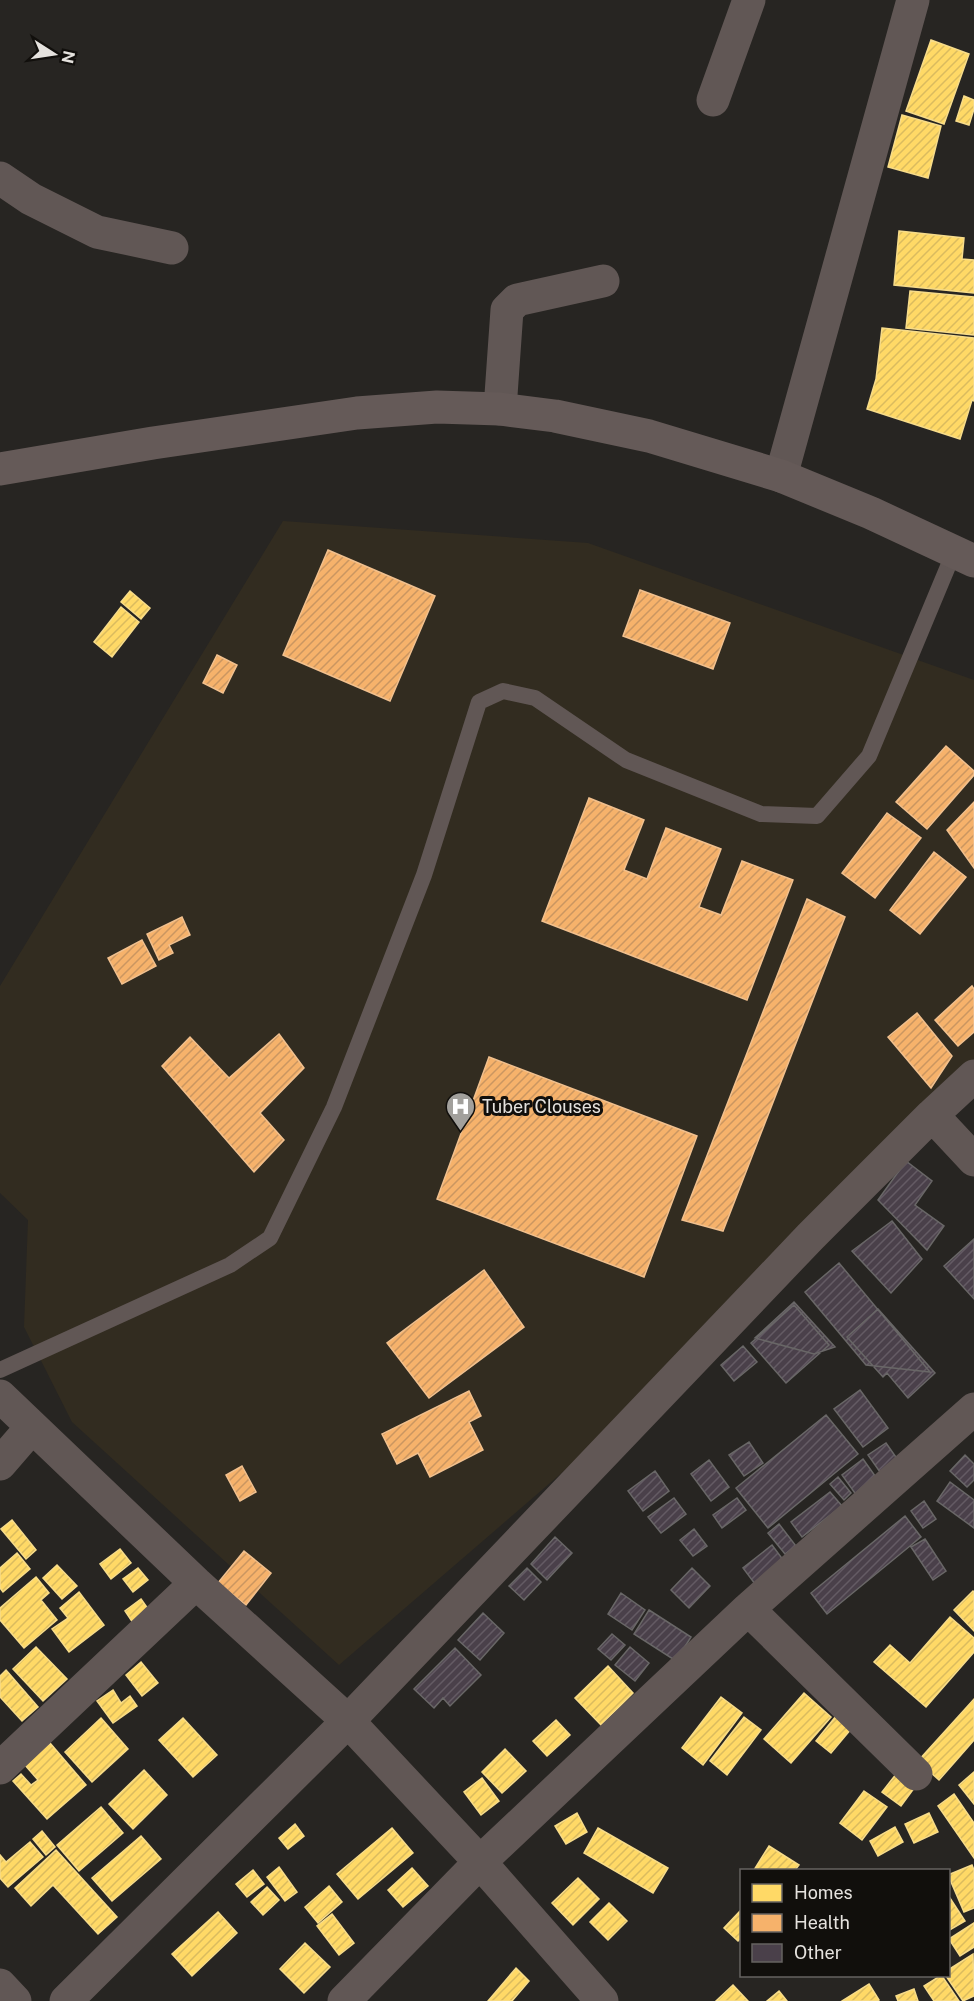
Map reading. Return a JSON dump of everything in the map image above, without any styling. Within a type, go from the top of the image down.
[{"type":"main road","points":[[0,469],[153,443],[357,413],[437,407],[500,409],[555,416],[649,436],[781,476],[871,513],[964,557]]},
{"type":"street","points":[[714,100],[749,0]]},
{"type":"street","points":[[781,476],[913,0]]},
{"type":"street","points":[[0,178],[31,199],[97,231],[171,248]]},
{"type":"street","points":[[500,409],[507,310],[517,300],[603,281]]},
{"type":"street","points":[[66,2001],[348,1721],[811,1236],[974,1076]]},
{"type":"street","points":[[932,1115],[974,1160]]},
{"type":"street","points":[[0,1396],[196,1583],[348,1721],[480,1862],[602,2001]]},
{"type":"street","points":[[344,2001],[480,1862],[748,1609],[974,1409]]},
{"type":"street","points":[[0,1464],[32,1427]]},
{"type":"street","points":[[0,1768],[196,1583]]},
{"type":"street","points":[[748,1609],[916,1774]]},
{"type":"street","points":[[0,1985],[15,2001]]},
{"type":"lane","points":[[0,1370],[230,1264],[270,1238],[334,1107],[424,875],[479,702],[503,691],[535,698],[626,760],[761,814],[817,816],[869,756],[964,557]]},
{"type":"shaded area","name":"Tuber Clouses","points":[[283,521],[588,543],[974,680],[974,1070],[825,1246],[339,1665],[72,1422],[24,1327],[28,1220],[0,1193],[0,986]]},
{"type":"building: Homes","points":[[931,40],[969,54],[944,124],[906,111]]},
{"type":"building: Homes","points":[[964,96],[974,100],[969,125],[956,121]]},
{"type":"building: Homes","points":[[902,115],[941,126],[928,178],[888,167]]},
{"type":"building: Homes","points":[[899,231],[964,238],[962,259],[974,260],[974,293],[894,285]]},
{"type":"building: Homes","points":[[910,291],[974,297],[974,335],[906,328]]},
{"type":"building: Homes","points":[[882,328],[974,338],[974,401],[972,400],[960,439],[867,409],[876,379]]},
{"type":"building: Homes","points":[[130,591],[150,608],[141,619],[121,602]]},
{"type":"building: Homes","points":[[121,607],[139,622],[112,657],[94,642]]},
{"type":"building: Homes","points":[[12,1520],[36,1550],[26,1559],[1,1529]]},
{"type":"building: Homes","points":[[120,1549],[131,1563],[111,1579],[100,1564]]},
{"type":"building: Homes","points":[[17,1553],[30,1569],[3,1592],[0,1588],[0,1568]]},
{"type":"building: Homes","points":[[57,1565],[77,1586],[62,1599],[43,1578]]},
{"type":"building: Homes","points":[[138,1568],[148,1580],[133,1592],[123,1579]]},
{"type":"building: Homes","points":[[36,1577],[49,1593],[41,1600],[57,1620],[24,1648],[0,1620],[0,1608]]},
{"type":"building: Homes","points":[[79,1592],[104,1625],[69,1652],[52,1629],[68,1618],[60,1608]]},
{"type":"building: Homes","points":[[974,1592],[974,1631],[954,1610]]},
{"type":"building: Homes","points":[[141,1599],[151,1613],[135,1626],[125,1611]]},
{"type":"building: Homes","points":[[950,1617],[974,1638],[974,1652],[926,1707],[874,1662],[890,1645],[910,1663]]},
{"type":"building: Homes","points":[[36,1647],[67,1679],[43,1701],[13,1669]]},
{"type":"building: Homes","points":[[141,1662],[158,1683],[142,1696],[126,1675]]},
{"type":"building: Homes","points":[[608,1666],[633,1693],[601,1725],[575,1698]]},
{"type":"building: Homes","points":[[6,1670],[38,1707],[22,1721],[0,1697],[0,1676]]},
{"type":"building: Homes","points":[[113,1690],[121,1703],[130,1696],[137,1706],[113,1723],[97,1701]]},
{"type":"building: Homes","points":[[804,1693],[831,1717],[791,1763],[764,1739]]},
{"type":"building: Homes","points":[[721,1697],[742,1713],[703,1765],[682,1748]]},
{"type":"building: Homes","points":[[974,1699],[974,1740],[939,1780],[918,1761]]},
{"type":"building: Homes","points":[[836,1716],[851,1729],[831,1753],[816,1741]]},
{"type":"building: Homes","points":[[744,1717],[761,1730],[727,1775],[710,1761]]},
{"type":"building: Homes","points":[[101,1718],[128,1749],[92,1782],[65,1752]]},
{"type":"building: Homes","points":[[183,1718],[217,1755],[193,1777],[159,1740]]},
{"type":"building: Homes","points":[[556,1720],[570,1735],[547,1756],[533,1741]]},
{"type":"building: Homes","points":[[50,1743],[86,1785],[47,1819],[13,1781],[21,1774],[31,1785],[38,1780],[25,1765]]},
{"type":"building: Homes","points":[[505,1749],[526,1771],[502,1793],[482,1772]]},
{"type":"building: Homes","points":[[144,1770],[167,1795],[133,1829],[109,1804]]},
{"type":"building: Homes","points":[[974,1772],[974,1804],[959,1785]]},
{"type":"building: Homes","points":[[897,1773],[915,1787],[901,1806],[882,1792]]},
{"type":"building: Homes","points":[[482,1778],[499,1801],[481,1815],[464,1792]]},
{"type":"building: Homes","points":[[864,1791],[887,1807],[862,1840],[840,1823]]},
{"type":"building: Homes","points":[[954,1794],[974,1823],[974,1858],[938,1806]]},
{"type":"building: Homes","points":[[101,1807],[123,1833],[79,1871],[57,1845]]},
{"type":"building: Homes","points":[[577,1813],[587,1832],[566,1844],[555,1826]]},
{"type":"building: Homes","points":[[929,1813],[938,1832],[914,1843],[905,1824]]},
{"type":"building: Homes","points":[[295,1824],[304,1836],[288,1849],[279,1838]]},
{"type":"building: Homes","points":[[895,1827],[903,1842],[878,1856],[870,1841]]},
{"type":"building: Homes","points":[[392,1828],[413,1853],[358,1899],[337,1874]]},
{"type":"building: Homes","points":[[598,1828],[668,1868],[653,1893],[584,1853]]},
{"type":"building: Homes","points":[[42,1831],[55,1847],[46,1855],[33,1839]]},
{"type":"building: Homes","points":[[141,1836],[161,1859],[112,1901],[92,1878]]},
{"type":"building: Homes","points":[[30,1842],[43,1857],[8,1887],[0,1878],[0,1855],[6,1862]]},
{"type":"building: Homes","points":[[769,1846],[799,1865],[796,1869],[755,1869]]},
{"type":"building: Homes","points":[[56,1850],[117,1917],[98,1934],[53,1885],[31,1906],[15,1888]]},
{"type":"building: Homes","points":[[972,1865],[974,1908],[964,1912],[950,1880],[950,1874]]},
{"type":"building: Homes","points":[[279,1867],[297,1892],[285,1901],[267,1877]]},
{"type":"building: Homes","points":[[412,1868],[428,1886],[403,1907],[388,1890]]},
{"type":"building: Homes","points":[[253,1870],[264,1884],[247,1897],[236,1884]]},
{"type":"building: Homes","points":[[578,1878],[599,1899],[573,1925],[552,1903]]},
{"type":"building: Homes","points":[[329,1886],[342,1902],[318,1923],[305,1907]]},
{"type":"building: Homes","points":[[267,1887],[279,1900],[263,1915],[251,1902]]},
{"type":"building: Homes","points":[[950,1898],[965,1921],[950,1930]]},
{"type":"building: Homes","points":[[609,1903],[627,1921],[608,1940],[590,1922]]},
{"type":"building: Homes","points":[[740,1911],[740,1939],[738,1941],[724,1928]]},
{"type":"building: Homes","points":[[218,1912],[237,1933],[192,1976],[172,1954]]},
{"type":"building: Homes","points":[[332,1914],[354,1943],[339,1955],[317,1926]]},
{"type":"building: Homes","points":[[974,1923],[974,1947],[960,1956],[950,1938]]},
{"type":"building: Homes","points":[[305,1943],[330,1967],[304,1993],[280,1969]]},
{"type":"building: Homes","points":[[973,1954],[974,1996],[963,2001],[947,1977],[950,1977],[950,1969]]},
{"type":"building: Homes","points":[[516,1968],[529,1981],[512,2001],[488,2001]]},
{"type":"building: Homes","points":[[938,1977],[943,1977],[959,2001],[934,2001],[924,1986]]},
{"type":"building: Homes","points":[[869,1984],[879,2000],[842,2001]]},
{"type":"building: Homes","points":[[733,1985],[748,2001],[716,2001]]},
{"type":"building: Homes","points":[[914,1989],[918,2001],[898,2001],[896,1996]]},
{"type":"building: Homes","points":[[779,1991],[787,2001],[767,2001]]},
{"type":"building: Health","points":[[328,550],[435,596],[390,701],[283,655]]},
{"type":"building: Health","points":[[640,590],[730,623],[713,669],[623,636]]},
{"type":"building: Health","points":[[217,655],[237,665],[223,693],[203,683]]},
{"type":"building: Health","points":[[946,746],[974,771],[974,775],[927,829],[896,802]]},
{"type":"building: Health","points":[[589,798],[644,820],[624,870],[647,879],[666,828],[721,849],[699,907],[721,915],[742,861],[793,880],[747,1000],[542,921]]},
{"type":"building: Health","points":[[974,802],[974,868],[947,830]]},
{"type":"building: Health","points":[[887,813],[921,838],[875,898],[842,873]]},
{"type":"building: Health","points":[[934,852],[966,877],[920,934],[890,910]]},
{"type":"building: Health","points":[[807,899],[845,917],[723,1231],[682,1220]]},
{"type":"building: Health","points":[[182,917],[190,935],[169,945],[173,953],[159,960],[147,934]]},
{"type":"building: Health","points":[[142,940],[156,966],[122,984],[108,958]]},
{"type":"building: Health","points":[[972,986],[974,989],[974,1032],[958,1046],[935,1020]]},
{"type":"building: Health","points":[[917,1013],[952,1056],[931,1088],[888,1037]]},
{"type":"building: Health","points":[[279,1034],[304,1068],[260,1113],[284,1140],[254,1172],[162,1066],[190,1037],[229,1078]]},
{"type":"building: Health","points":[[489,1057],[697,1136],[644,1277],[437,1199]]},
{"type":"building: Health","points":[[484,1270],[524,1327],[429,1398],[387,1343]]},
{"type":"building: Health","points":[[469,1391],[481,1416],[469,1422],[483,1450],[430,1477],[418,1453],[397,1464],[382,1434]]},
{"type":"building: Health","points":[[242,1466],[256,1492],[240,1501],[226,1475]]},
{"type":"building: Health","points":[[244,1551],[271,1573],[246,1605],[218,1583]]},
{"type":"building: Other","points":[[906,1161],[932,1181],[915,1205],[944,1226],[927,1250],[878,1200]]},
{"type":"building: Other","points":[[892,1221],[922,1259],[891,1293],[852,1251]]},
{"type":"building: Other","points":[[974,1239],[974,1299],[944,1266]]},
{"type":"building: Other","points":[[839,1263],[930,1372],[866,1365],[805,1292]]},
{"type":"building: Other","points":[[794,1302],[835,1347],[814,1354],[755,1338]]},
{"type":"building: Other","points":[[794,1305],[829,1345],[786,1383],[751,1343]]},
{"type":"building: Other","points":[[878,1309],[935,1373],[908,1398],[887,1373],[883,1377],[847,1337]]},
{"type":"building: Other","points":[[743,1346],[757,1362],[734,1381],[721,1365]]},
{"type":"building: Other","points":[[860,1390],[888,1428],[863,1447],[834,1409]]},
{"type":"building: Other","points":[[826,1415],[858,1454],[768,1528],[736,1488]]},
{"type":"building: Other","points":[[749,1442],[763,1463],[744,1476],[729,1455]]},
{"type":"building: Other","points":[[886,1443],[898,1460],[880,1472],[868,1455]]},
{"type":"building: Other","points":[[965,1455],[974,1464],[974,1480],[967,1487],[950,1471]]},
{"type":"building: Other","points":[[863,1459],[878,1480],[857,1496],[842,1475]]},
{"type":"building: Other","points":[[709,1460],[729,1487],[711,1501],[691,1474]]},
{"type":"building: Other","points":[[655,1471],[669,1491],[643,1511],[628,1491]]},
{"type":"building: Other","points":[[838,1477],[851,1493],[844,1500],[830,1484]]},
{"type":"building: Other","points":[[950,1482],[974,1500],[974,1528],[937,1501]]},
{"type":"building: Other","points":[[830,1492],[842,1506],[802,1537],[791,1522]]},
{"type":"building: Other","points":[[674,1498],[686,1514],[661,1533],[648,1517]]},
{"type":"building: Other","points":[[737,1498],[746,1510],[722,1528],[713,1515]]},
{"type":"building: Other","points":[[924,1501],[936,1519],[923,1528],[911,1511]]},
{"type":"building: Other","points":[[905,1516],[921,1537],[827,1614],[811,1593]]},
{"type":"building: Other","points":[[779,1524],[796,1546],[785,1554],[768,1533]]},
{"type":"building: Other","points":[[694,1529],[707,1546],[693,1556],[680,1540]]},
{"type":"building: Other","points":[[555,1537],[572,1553],[547,1580],[531,1564]]},
{"type":"building: Other","points":[[925,1539],[946,1571],[933,1580],[911,1547]]},
{"type":"building: Other","points":[[772,1545],[784,1561],[755,1584],[743,1568]]},
{"type":"building: Other","points":[[527,1568],[541,1582],[524,1600],[509,1586]]},
{"type":"building: Other","points":[[692,1568],[710,1586],[689,1608],[671,1590]]},
{"type":"building: Other","points":[[621,1593],[645,1610],[632,1630],[608,1614]]},
{"type":"building: Other","points":[[649,1610],[691,1637],[676,1661],[634,1634]]},
{"type":"building: Other","points":[[483,1613],[504,1633],[480,1660],[458,1640]]},
{"type":"building: Other","points":[[612,1634],[625,1645],[611,1660],[598,1649]]},
{"type":"building: Other","points":[[630,1647],[649,1663],[635,1681],[615,1665]]},
{"type":"building: Other","points":[[455,1648],[481,1675],[450,1706],[443,1698],[434,1708],[414,1689]]},
{"type":"place","name":"Tuber Clouses","points":[[461,1132]]}]
